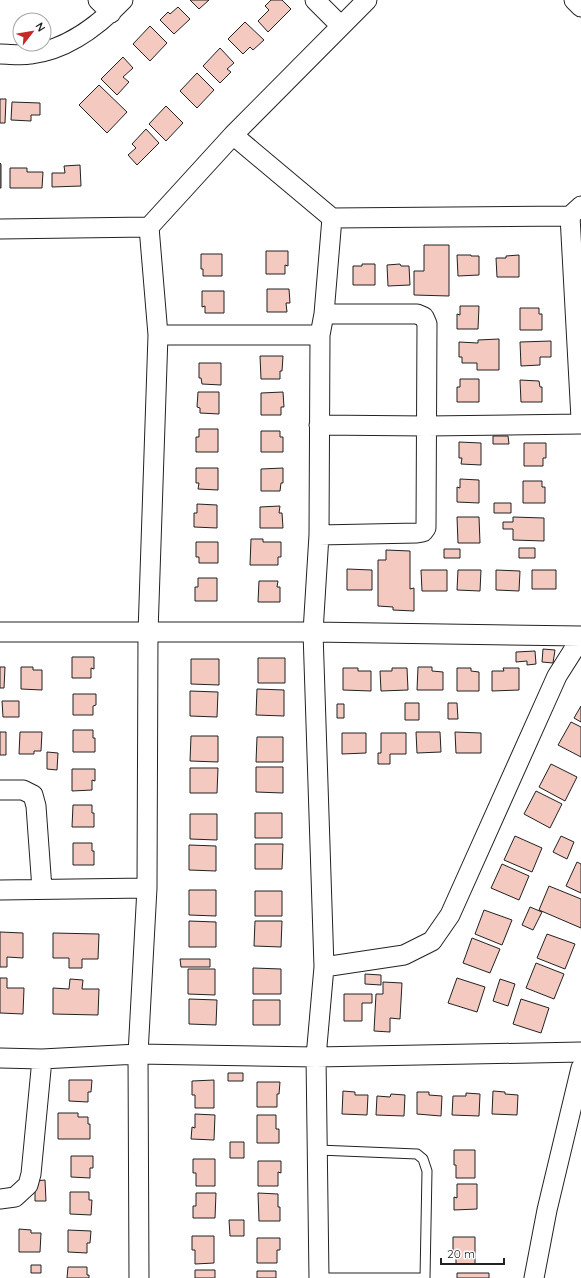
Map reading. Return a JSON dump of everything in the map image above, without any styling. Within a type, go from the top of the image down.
[{"type":"street","points":[[315,0],[341,26]]},
{"type":"street","points":[[139,1278],[138,1054],[147,888],[148,633],[158,335],[150,227],[233,135],[367,0]]},
{"type":"street","points":[[574,0],[581,6]]},
{"type":"street","points":[[0,54],[31,54],[58,47],[81,35],[111,4]]},
{"type":"street","points":[[233,135],[332,218],[575,211],[581,419]]},
{"type":"street","points":[[319,1278],[316,1057],[324,967],[313,632],[319,535],[320,335],[324,314],[332,218]]},
{"type":"street","points":[[0,229],[150,227]]},
{"type":"street","points":[[319,535],[416,533],[423,532],[426,528],[427,324],[424,317],[417,314],[324,314]]},
{"type":"street","points":[[158,335],[320,335]]},
{"type":"street","points":[[319,425],[426,426],[581,424]]},
{"type":"street","points":[[0,632],[313,632],[581,637]]},
{"type":"street","points":[[324,967],[404,956],[432,941],[450,915],[557,676],[581,637]]},
{"type":"street","points":[[0,790],[23,790],[33,795],[36,806],[42,889]]},
{"type":"street","points":[[0,890],[147,888]]},
{"type":"street","points":[[0,1058],[42,1059],[138,1054],[316,1057],[581,1052]]},
{"type":"street","points":[[0,1199],[15,1197],[28,1185],[30,1180],[42,1059]]},
{"type":"street","points":[[534,1278],[547,1210],[581,1068]]},
{"type":"lane","points":[[318,1150],[417,1154],[423,1159],[427,1171],[425,1278],[319,1278]]},
{"type":"building","points":[[190,0],[209,0],[199,9]]},
{"type":"building","points":[[271,0],[282,0],[291,9],[268,32],[258,21],[269,10],[265,6]]},
{"type":"building","points":[[178,7],[190,19],[174,34],[160,20],[168,12],[170,14]]},
{"type":"building","points":[[245,22],[264,40],[253,50],[250,47],[243,54],[228,39]]},
{"type":"building","points":[[150,26],[167,43],[150,61],[133,44]]},
{"type":"building","points":[[220,48],[234,63],[227,69],[231,72],[220,83],[203,66]]},
{"type":"building","points":[[123,57],[133,68],[123,77],[129,82],[117,95],[101,79]]},
{"type":"building","points":[[197,73],[214,90],[197,108],[180,91]]},
{"type":"building","points":[[99,85],[127,112],[107,133],[79,105]]},
{"type":"building","points":[[0,99],[6,99],[5,123],[0,123]]},
{"type":"building","points":[[12,102],[40,103],[40,115],[31,115],[31,121],[11,120]]},
{"type":"building","points":[[166,106],[183,123],[166,141],[149,124]]},
{"type":"building","points":[[146,129],[159,143],[137,165],[128,155],[136,148],[132,144]]},
{"type":"building","points":[[0,163],[1,164],[1,188],[0,188]]},
{"type":"building","points":[[80,165],[81,186],[52,187],[52,173],[65,173],[64,166]]},
{"type":"building","points":[[10,168],[27,168],[27,172],[43,172],[42,188],[10,188]]},
{"type":"building","points":[[424,245],[449,245],[449,296],[414,295],[414,271],[424,271]]},
{"type":"building","points":[[266,251],[288,251],[288,266],[285,265],[285,274],[266,274]]},
{"type":"building","points":[[201,254],[222,254],[222,276],[203,276],[203,269],[201,269]]},
{"type":"building","points":[[457,255],[479,256],[479,275],[458,276]]},
{"type":"building","points":[[519,255],[519,277],[497,277],[496,258],[506,258],[506,256]]},
{"type":"building","points":[[362,264],[375,264],[375,285],[353,285],[353,266],[362,266]]},
{"type":"building","points":[[400,264],[401,266],[409,266],[410,285],[388,286],[387,265]]},
{"type":"building","points":[[267,289],[289,289],[290,303],[286,303],[287,312],[267,312]]},
{"type":"building","points":[[202,291],[224,291],[224,313],[205,313],[205,306],[202,307]]},
{"type":"building","points":[[460,306],[479,306],[478,329],[457,329],[457,314],[460,315]]},
{"type":"building","points":[[520,308],[539,308],[539,314],[542,314],[542,330],[520,330]]},
{"type":"building","points":[[499,339],[499,370],[477,370],[477,363],[462,363],[462,357],[459,357],[459,342],[478,343],[478,340]]},
{"type":"building","points":[[551,341],[551,357],[540,357],[540,365],[521,366],[520,342]]},
{"type":"building","points":[[260,356],[283,356],[280,379],[261,379]]},
{"type":"building","points":[[199,363],[221,363],[221,385],[202,384],[201,378],[199,378]]},
{"type":"building","points":[[460,379],[479,379],[479,402],[457,402],[457,387],[460,387]]},
{"type":"building","points":[[520,380],[539,381],[540,387],[542,387],[542,402],[521,402]]},
{"type":"building","points":[[198,392],[219,392],[219,414],[200,413],[200,408],[197,407]]},
{"type":"building","points":[[283,392],[284,407],[281,407],[281,415],[261,415],[261,393]]},
{"type":"building","points":[[199,429],[218,429],[218,452],[196,452],[196,437],[199,437]]},
{"type":"building","points":[[261,431],[280,431],[280,437],[283,437],[283,452],[261,452]]},
{"type":"building","points":[[493,436],[508,436],[509,444],[493,444]]},
{"type":"building","points":[[459,442],[481,443],[481,465],[461,464],[462,458],[459,458]]},
{"type":"building","points":[[524,443],[546,443],[546,458],[543,458],[543,466],[524,466]]},
{"type":"building","points":[[196,468],[218,468],[218,490],[198,489],[199,483],[196,483]]},
{"type":"building","points":[[283,468],[283,483],[281,483],[280,491],[261,491],[261,469]]},
{"type":"building","points":[[460,479],[479,480],[479,503],[457,502],[457,487],[460,488]]},
{"type":"building","points":[[523,481],[542,481],[542,487],[545,487],[545,503],[523,503]]},
{"type":"building","points":[[494,503],[511,503],[511,513],[494,513]]},
{"type":"building","points":[[197,504],[217,505],[217,528],[194,527],[194,513],[197,513]]},
{"type":"building","points":[[280,506],[279,513],[282,513],[283,528],[260,528],[260,507]]},
{"type":"building","points":[[457,517],[479,517],[480,543],[458,543]]},
{"type":"building","points":[[513,517],[544,518],[544,541],[513,540],[513,529],[503,529],[503,522],[513,522]]},
{"type":"building","points":[[251,539],[263,539],[263,542],[281,542],[281,557],[278,557],[278,565],[250,565]]},
{"type":"building","points":[[196,542],[218,542],[218,563],[199,563],[199,557],[196,557]]},
{"type":"building","points":[[519,548],[535,548],[535,558],[519,558]]},
{"type":"building","points":[[444,549],[460,549],[460,558],[444,558]]},
{"type":"building","points":[[386,550],[410,551],[410,589],[414,588],[414,611],[393,610],[393,607],[378,606],[378,560],[386,560]]},
{"type":"building","points":[[347,569],[372,570],[372,590],[347,590]]},
{"type":"building","points":[[421,570],[447,570],[447,591],[422,591]]},
{"type":"building","points":[[458,570],[481,570],[480,591],[457,590]]},
{"type":"building","points":[[496,570],[520,571],[519,591],[496,590]]},
{"type":"building","points":[[532,570],[556,570],[556,589],[532,589]]},
{"type":"building","points":[[198,578],[217,578],[217,601],[195,601],[195,587],[198,587]]},
{"type":"building","points":[[259,581],[278,581],[277,587],[280,587],[280,602],[258,602]]},
{"type":"building","points":[[543,649],[555,650],[553,663],[542,662]]},
{"type":"building","points":[[535,651],[536,664],[527,665],[527,661],[516,662],[516,652]]},
{"type":"building","points":[[72,657],[94,657],[94,669],[91,668],[91,678],[72,678]]},
{"type":"building","points":[[258,658],[285,658],[285,683],[258,683]]},
{"type":"building","points":[[191,659],[219,659],[219,685],[191,684]]},
{"type":"building","points":[[0,667],[5,667],[4,688],[0,688]]},
{"type":"building","points":[[21,667],[33,667],[33,670],[42,670],[42,690],[21,689]]},
{"type":"building","points":[[418,667],[432,667],[432,671],[443,672],[443,690],[417,690]]},
{"type":"building","points":[[343,668],[358,668],[358,671],[371,671],[371,691],[343,690]]},
{"type":"building","points":[[392,668],[407,668],[408,690],[381,691],[380,671],[392,671]]},
{"type":"building","points":[[457,668],[471,668],[471,671],[479,672],[479,691],[457,691]]},
{"type":"building","points":[[503,668],[519,668],[519,690],[492,691],[492,671],[504,671]]},
{"type":"building","points":[[257,689],[284,690],[284,716],[256,715]]},
{"type":"building","points":[[190,691],[218,692],[217,717],[190,716]]},
{"type":"building","points":[[73,694],[96,694],[96,705],[93,706],[93,715],[73,715]]},
{"type":"building","points":[[2,701],[19,701],[19,717],[3,717]]},
{"type":"building","points":[[405,703],[419,703],[419,720],[405,720]]},
{"type":"building","points":[[448,703],[457,703],[458,719],[448,719]]},
{"type":"building","points":[[337,704],[344,704],[344,718],[337,718]]},
{"type":"building","points":[[581,706],[581,722],[574,718]]},
{"type":"building","points":[[571,722],[581,727],[581,757],[558,745]]},
{"type":"building","points":[[73,730],[93,730],[93,738],[95,738],[95,752],[73,752]]},
{"type":"building","points":[[0,732],[6,732],[6,755],[0,755]]},
{"type":"building","points":[[20,732],[42,732],[41,751],[34,751],[34,754],[19,754]]},
{"type":"building","points":[[416,732],[440,732],[441,752],[417,753]]},
{"type":"building","points":[[455,732],[481,733],[481,753],[456,753]]},
{"type":"building","points":[[342,733],[366,733],[366,753],[342,754]]},
{"type":"building","points":[[381,733],[406,733],[406,754],[390,754],[390,764],[378,764],[378,753],[381,753]]},
{"type":"building","points":[[191,736],[218,736],[218,762],[190,761]]},
{"type":"building","points":[[257,737],[283,737],[283,762],[256,762]]},
{"type":"building","points":[[47,752],[58,753],[57,770],[47,769]]},
{"type":"building","points":[[551,764],[577,777],[565,801],[539,787]]},
{"type":"building","points":[[256,767],[283,767],[283,793],[256,792]]},
{"type":"building","points":[[190,768],[218,768],[217,793],[190,793]]},
{"type":"building","points":[[72,769],[95,769],[95,781],[92,780],[92,790],[72,791]]},
{"type":"building","points":[[536,791],[562,804],[550,828],[524,814]]},
{"type":"building","points":[[73,805],[92,805],[92,813],[94,813],[94,827],[72,827]]},
{"type":"building","points":[[255,813],[282,813],[282,838],[255,838]]},
{"type":"building","points":[[190,814],[217,814],[217,840],[190,839]]},
{"type":"building","points":[[515,836],[542,848],[532,872],[504,860]]},
{"type":"building","points":[[561,836],[574,842],[567,859],[553,852]]},
{"type":"building","points":[[73,843],[92,843],[92,851],[94,851],[94,865],[73,865]]},
{"type":"building","points":[[255,844],[283,844],[282,869],[255,869]]},
{"type":"building","points":[[189,845],[216,846],[216,871],[189,870]]},
{"type":"building","points":[[577,862],[581,864],[581,893],[566,886]]},
{"type":"building","points":[[502,864],[529,876],[519,900],[491,888]]},
{"type":"building","points":[[549,886],[581,899],[581,928],[539,910]]},
{"type":"building","points":[[189,890],[216,890],[216,916],[189,915]]},
{"type":"building","points":[[255,891],[282,891],[282,916],[255,916]]},
{"type":"building","points":[[530,907],[542,912],[533,930],[522,925]]},
{"type":"building","points":[[484,910],[512,920],[502,945],[475,934]]},
{"type":"building","points":[[189,921],[216,922],[216,947],[189,947]]},
{"type":"building","points":[[255,921],[282,921],[281,947],[254,946]]},
{"type":"building","points":[[0,932],[23,933],[23,958],[7,957],[7,967],[0,967]]},
{"type":"building","points":[[53,933],[99,934],[98,959],[82,959],[82,968],[69,968],[69,958],[53,958]]},
{"type":"building","points":[[547,934],[575,944],[565,969],[537,958]]},
{"type":"building","points":[[472,938],[500,949],[490,973],[463,963]]},
{"type":"building","points":[[180,959],[210,959],[210,967],[181,967]]},
{"type":"building","points":[[536,963],[564,974],[554,999],[526,988]]},
{"type":"building","points":[[253,968],[281,969],[281,994],[253,994]]},
{"type":"building","points":[[188,969],[215,969],[215,995],[188,994]]},
{"type":"building","points":[[365,974],[381,975],[381,985],[365,984]]},
{"type":"building","points":[[0,978],[7,978],[7,988],[24,988],[23,1014],[0,1013]]},
{"type":"building","points":[[457,978],[485,987],[477,1012],[448,1003]]},
{"type":"building","points":[[70,979],[83,980],[82,989],[99,989],[98,1015],[53,1014],[53,988],[69,989]]},
{"type":"building","points":[[500,979],[515,984],[508,1006],[493,1001]]},
{"type":"building","points":[[383,982],[402,983],[400,1019],[390,1018],[390,1032],[374,1031],[376,994],[383,994]]},
{"type":"building","points":[[344,994],[372,994],[372,1003],[362,1003],[362,1021],[344,1021]]},
{"type":"building","points":[[189,999],[217,1000],[216,1025],[189,1024]]},
{"type":"building","points":[[521,999],[549,1008],[541,1033],[513,1024]]},
{"type":"building","points":[[253,1000],[280,1000],[280,1025],[253,1025]]},
{"type":"building","points":[[228,1073],[243,1073],[243,1081],[228,1081]]},
{"type":"building","points":[[69,1080],[92,1080],[91,1092],[88,1092],[88,1102],[69,1101]]},
{"type":"building","points":[[214,1080],[214,1108],[195,1108],[195,1095],[192,1095],[192,1081]]},
{"type":"building","points":[[257,1082],[280,1082],[279,1094],[277,1094],[277,1107],[257,1107]]},
{"type":"building","points":[[343,1091],[355,1092],[355,1095],[368,1095],[367,1115],[342,1114]]},
{"type":"building","points":[[493,1091],[518,1095],[517,1115],[492,1114]]},
{"type":"building","points":[[417,1092],[429,1092],[429,1095],[442,1096],[441,1116],[417,1114]]},
{"type":"building","points":[[466,1093],[480,1094],[479,1116],[452,1115],[453,1096],[466,1096]]},
{"type":"building","points":[[391,1094],[405,1095],[404,1116],[376,1115],[377,1096],[390,1097]]},
{"type":"building","points":[[58,1113],[78,1113],[78,1117],[88,1117],[88,1124],[90,1124],[90,1139],[58,1139]]},
{"type":"building","points":[[195,1114],[215,1115],[214,1140],[191,1139],[192,1127],[195,1128]]},
{"type":"building","points":[[257,1115],[276,1115],[276,1129],[279,1129],[279,1143],[257,1143]]},
{"type":"building","points":[[230,1142],[244,1142],[244,1158],[230,1158]]},
{"type":"building","points":[[454,1150],[475,1150],[475,1178],[456,1178]]},
{"type":"building","points":[[71,1156],[93,1156],[93,1168],[90,1168],[90,1178],[71,1177]]},
{"type":"building","points":[[193,1159],[215,1159],[215,1186],[196,1186],[196,1173],[193,1173]]},
{"type":"building","points":[[258,1161],[281,1161],[281,1173],[278,1172],[278,1186],[258,1186]]},
{"type":"building","points":[[45,1180],[46,1201],[35,1201],[35,1181]]},
{"type":"building","points":[[457,1184],[477,1184],[477,1209],[454,1210],[454,1197],[457,1198]]},
{"type":"building","points":[[70,1192],[89,1192],[89,1200],[92,1200],[91,1215],[70,1214]]},
{"type":"building","points":[[196,1193],[216,1193],[215,1218],[193,1218],[193,1206],[196,1206]]},
{"type":"building","points":[[258,1193],[278,1194],[280,1221],[259,1221]]},
{"type":"building","points":[[229,1220],[244,1220],[244,1236],[230,1236]]},
{"type":"building","points":[[19,1229],[31,1230],[31,1233],[41,1233],[40,1252],[19,1252]]},
{"type":"building","points":[[68,1230],[91,1231],[90,1243],[87,1243],[87,1253],[68,1252]]},
{"type":"building","points":[[192,1236],[214,1236],[214,1263],[195,1264],[195,1250],[192,1250]]},
{"type":"building","points":[[453,1237],[475,1237],[475,1264],[456,1264],[456,1251],[453,1251]]},
{"type":"building","points":[[257,1238],[280,1238],[280,1250],[277,1250],[277,1263],[257,1263]]},
{"type":"building","points":[[31,1265],[41,1265],[41,1273],[31,1273]]},
{"type":"building","points":[[68,1267],[87,1267],[87,1275],[89,1275],[89,1278],[67,1278]]},
{"type":"building","points":[[195,1270],[215,1270],[215,1278],[195,1278]]},
{"type":"building","points":[[257,1271],[276,1271],[276,1278],[257,1278]]},
{"type":"building","points":[[457,1273],[489,1273],[489,1278],[457,1278]]}]
